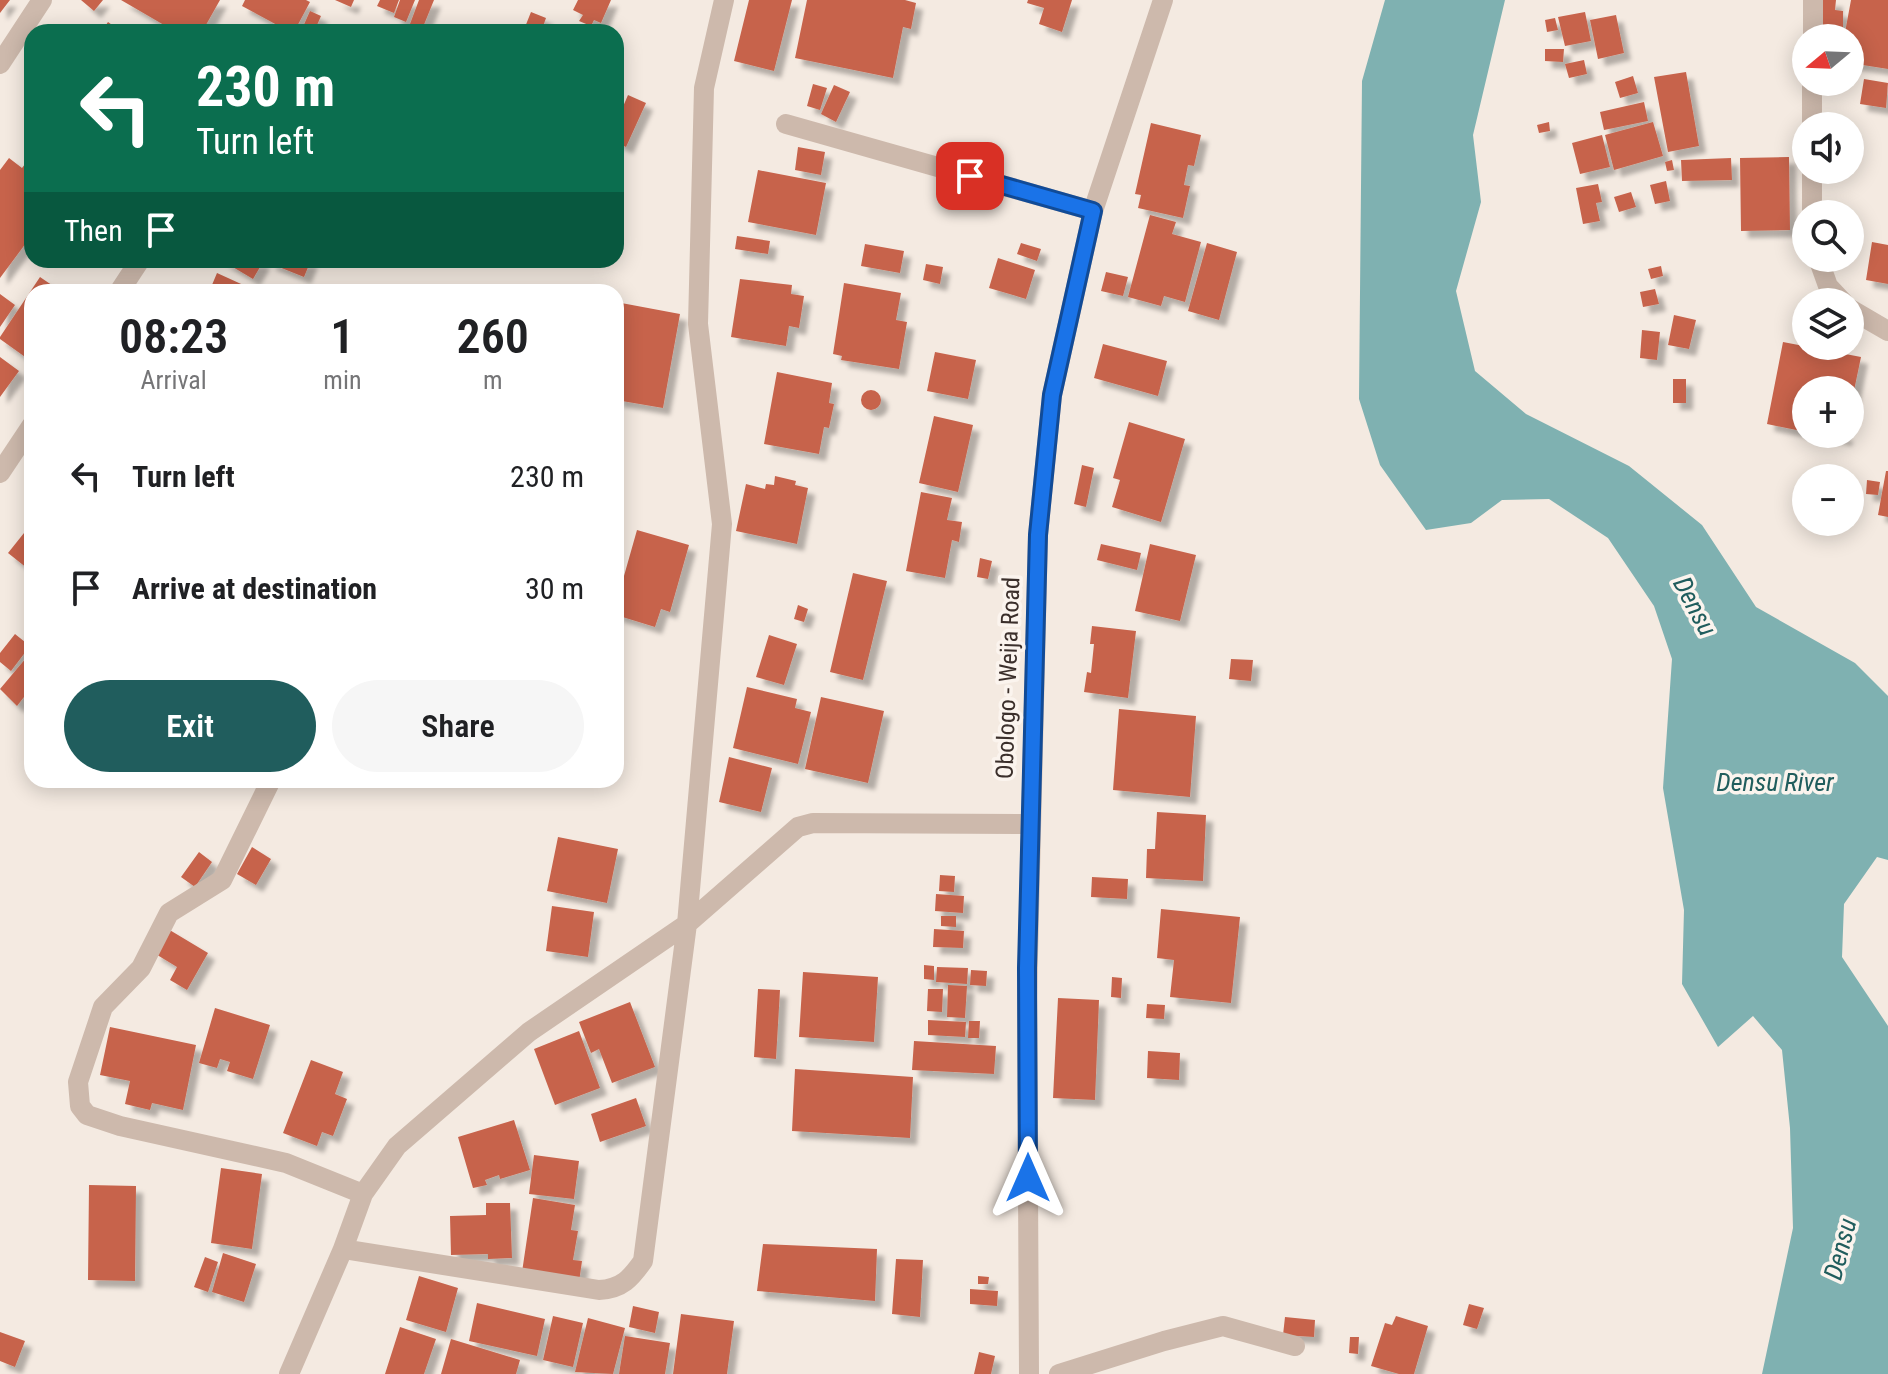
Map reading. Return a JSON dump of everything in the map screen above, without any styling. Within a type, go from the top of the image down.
[{"type":"street","points":[[26,24],[42,0]]},
{"type":"street","points":[[343,1249],[599,1290],[614,1289],[630,1279],[643,1261],[687,924],[722,524],[698,324],[704,88],[724,0]]},
{"type":"street","name":"Obologo - Weija Road","points":[[1029,1374],[1027,997],[1038,535],[1052,395],[1093,211],[1163,0]]},
{"type":"street","points":[[1813,0],[1813,24]]},
{"type":"street","points":[[0,64],[24,27]]},
{"type":"street","points":[[786,124],[1093,211]]},
{"type":"street","points":[[1864,317],[1888,331]]},
{"type":"street","points":[[0,473],[24,437]]},
{"type":"street","points":[[267,788],[222,880],[169,913],[141,968],[103,1007],[78,1082],[80,1106],[87,1115],[120,1126],[286,1163],[363,1194]]},
{"type":"street","points":[[289,1374],[343,1249],[363,1194],[397,1146],[529,1032],[687,924],[798,827],[813,823],[1030,824]]},
{"type":"street","points":[[1059,1374],[1223,1326],[1295,1346]]},
{"type":"water","name":"Densu River","points":[[1385,0],[1505,0],[1473,135],[1481,202],[1456,291],[1475,371],[1526,414],[1629,466],[1702,525],[1756,607],[1855,663],[1888,696],[1888,860],[1877,857],[1844,904],[1842,957],[1888,1026],[1888,1374],[1762,1374],[1793,1228],[1790,1128],[1782,1050],[1753,1016],[1718,1047],[1682,984],[1684,910],[1663,788],[1672,659],[1654,606],[1608,538],[1549,499],[1502,500],[1471,523],[1426,530],[1380,465],[1359,399],[1362,81]]},
{"type":"building","points":[[0,0],[10,0],[0,13]]},
{"type":"building","points":[[81,0],[103,0],[94,11]]},
{"type":"building","points":[[121,0],[220,0],[206,24],[162,24]]},
{"type":"building","points":[[245,0],[310,2],[298,24],[275,24],[242,6]]},
{"type":"building","points":[[335,0],[354,0],[351,7]]},
{"type":"building","points":[[380,0],[399,0],[394,13],[377,6]]},
{"type":"building","points":[[400,0],[415,0],[406,22],[394,17]]},
{"type":"building","points":[[419,0],[434,0],[424,24],[410,24]]},
{"type":"building","points":[[578,0],[611,0],[601,23],[579,21],[583,15],[573,10]]},
{"type":"building","points":[[749,0],[792,0],[774,71],[734,61]]},
{"type":"building","points":[[807,0],[905,0],[916,3],[911,29],[903,27],[893,78],[795,58]]},
{"type":"building","points":[[1028,0],[1072,0],[1062,32],[1039,24],[1044,8],[1027,3]]},
{"type":"building","points":[[1822,0],[1836,0],[1835,10],[1843,11],[1843,24],[1821,24]]},
{"type":"building","points":[[1851,0],[1888,0],[1888,69],[1864,65],[1864,24],[1847,24]]},
{"type":"building","points":[[310,11],[321,16],[318,24],[304,24]]},
{"type":"building","points":[[531,12],[546,18],[544,24],[526,24]]},
{"type":"building","points":[[1585,12],[1591,41],[1565,46],[1558,17]]},
{"type":"building","points":[[1616,15],[1624,53],[1598,59],[1590,20]]},
{"type":"building","points":[[1555,18],[1558,30],[1547,32],[1545,20]]},
{"type":"building","points":[[1545,49],[1564,49],[1563,62],[1545,61]]},
{"type":"building","points":[[1584,60],[1587,74],[1569,78],[1565,64]]},
{"type":"building","points":[[1686,72],[1699,146],[1668,152],[1654,77]]},
{"type":"building","points":[[1633,76],[1638,93],[1620,98],[1615,82]]},
{"type":"building","points":[[1864,79],[1888,83],[1886,108],[1860,104],[1861,96],[1864,96]]},
{"type":"building","points":[[813,84],[827,88],[820,110],[807,106]]},
{"type":"building","points":[[834,85],[850,92],[836,122],[821,114]]},
{"type":"building","points":[[628,95],[646,103],[626,147],[624,146],[624,104]]},
{"type":"building","points":[[1644,102],[1648,121],[1604,130],[1600,112]]},
{"type":"building","points":[[1549,122],[1550,131],[1539,133],[1537,125]]},
{"type":"building","points":[[1653,122],[1663,156],[1614,170],[1605,135]]},
{"type":"building","points":[[1151,123],[1201,135],[1194,166],[1188,165],[1184,185],[1190,186],[1183,218],[1138,208],[1141,195],[1135,194]]},
{"type":"building","points":[[1602,135],[1610,167],[1580,174],[1572,143]]},
{"type":"building","points":[[798,147],[825,152],[821,175],[795,170]]},
{"type":"building","points":[[1789,157],[1790,230],[1741,231],[1740,158]]},
{"type":"building","points":[[9,158],[22,168],[24,165],[24,246],[0,278],[0,170]]},
{"type":"building","points":[[1731,158],[1732,180],[1682,181],[1681,160]]},
{"type":"building","points":[[1672,160],[1674,170],[1667,171],[1665,162]]},
{"type":"building","points":[[758,170],[826,183],[816,235],[748,222]]},
{"type":"building","points":[[1666,181],[1670,201],[1655,204],[1650,185]]},
{"type":"building","points":[[1598,184],[1602,202],[1596,203],[1600,221],[1583,224],[1576,188]]},
{"type":"building","points":[[1631,192],[1636,207],[1619,212],[1614,197]]},
{"type":"building","points":[[1150,215],[1176,222],[1172,234],[1201,242],[1185,302],[1164,296],[1161,306],[1128,297]]},
{"type":"building","points":[[737,236],[770,241],[768,254],[735,249]]},
{"type":"building","points":[[1872,242],[1888,245],[1888,284],[1866,280]]},
{"type":"building","points":[[1021,243],[1041,249],[1037,261],[1017,254]]},
{"type":"building","points":[[1207,243],[1237,252],[1219,320],[1188,311]]},
{"type":"building","points":[[865,244],[904,251],[900,273],[861,266]]},
{"type":"building","points":[[998,258],[1035,270],[1026,299],[989,288]]},
{"type":"building","points":[[926,264],[943,267],[940,284],[923,280]]},
{"type":"building","points":[[1661,266],[1663,276],[1651,279],[1648,269]]},
{"type":"building","points":[[234,268],[259,268],[253,279]]},
{"type":"building","points":[[282,268],[308,268],[304,277]]},
{"type":"building","points":[[1106,272],[1128,277],[1123,296],[1101,291]]},
{"type":"building","points":[[217,273],[241,284],[212,284]]},
{"type":"building","points":[[40,277],[50,284],[35,284]]},
{"type":"building","points":[[740,279],[792,285],[791,294],[804,296],[799,328],[789,326],[786,346],[731,337]]},
{"type":"building","points":[[844,283],[901,293],[896,320],[907,322],[899,369],[841,360],[842,356],[833,354]]},
{"type":"building","points":[[1655,289],[1659,304],[1643,307],[1640,292]]},
{"type":"building","points":[[0,294],[15,305],[0,327]]},
{"type":"building","points":[[24,301],[24,356],[0,337]]},
{"type":"building","points":[[624,304],[680,314],[663,408],[624,401]]},
{"type":"building","points":[[1674,315],[1696,320],[1689,349],[1668,345]]},
{"type":"building","points":[[1642,330],[1660,332],[1657,360],[1640,358]]},
{"type":"building","points":[[1783,342],[1792,344],[1792,360],[1860,360],[1857,376],[1792,376],[1792,429],[1767,424]]},
{"type":"building","points":[[1103,344],[1167,361],[1158,396],[1094,378]]},
{"type":"building","points":[[935,352],[976,360],[968,399],[927,391]]},
{"type":"building","points":[[0,357],[19,371],[0,397]]},
{"type":"building","points":[[777,372],[832,383],[829,403],[834,404],[829,428],[824,427],[819,454],[764,444]]},
{"type":"building","points":[[1673,379],[1686,379],[1686,403],[1673,403]]},
{"type":"building","points":[[871,390],[878,393],[881,400],[878,407],[871,410],[864,407],[861,400],[864,393]]},
{"type":"building","points":[[934,416],[973,425],[958,492],[919,483]]},
{"type":"building","points":[[1129,422],[1185,439],[1161,522],[1112,507],[1120,480],[1113,478]]},
{"type":"building","points":[[1082,465],[1094,468],[1086,507],[1074,504]]},
{"type":"building","points":[[1888,471],[1888,517],[1878,515]]},
{"type":"building","points":[[775,476],[796,481],[795,485],[808,488],[797,544],[736,531],[746,484],[765,489],[766,484],[774,485]]},
{"type":"building","points":[[1867,480],[1880,482],[1878,495],[1866,494]]},
{"type":"building","points":[[921,492],[952,498],[947,520],[962,522],[959,542],[952,540],[945,578],[906,571]]},
{"type":"building","points":[[637,530],[689,545],[670,612],[661,609],[655,627],[624,617],[624,576]]},
{"type":"building","points":[[24,533],[24,566],[8,553]]},
{"type":"building","points":[[1101,544],[1141,553],[1137,570],[1097,560]]},
{"type":"building","points":[[1150,544],[1196,555],[1180,621],[1135,611]]},
{"type":"building","points":[[980,558],[992,561],[988,579],[977,577]]},
{"type":"building","points":[[853,573],[887,581],[863,680],[830,672]]},
{"type":"building","points":[[798,605],[808,609],[804,622],[794,619]]},
{"type":"building","points":[[1092,626],[1136,631],[1128,698],[1084,692],[1087,672],[1091,673]]},
{"type":"building","points":[[15,634],[24,641],[24,654],[11,671],[0,662],[0,653]]},
{"type":"building","points":[[769,635],[797,644],[784,685],[756,677]]},
{"type":"building","points":[[1231,659],[1253,660],[1251,681],[1229,679]]},
{"type":"building","points":[[24,660],[24,697],[17,706],[0,689]]},
{"type":"building","points":[[747,687],[797,699],[795,708],[811,712],[798,764],[733,748]]},
{"type":"building","points":[[821,697],[884,711],[868,783],[805,769]]},
{"type":"building","points":[[1119,709],[1196,716],[1190,797],[1113,790]]},
{"type":"building","points":[[729,757],[772,768],[761,812],[719,802]]},
{"type":"building","points":[[1157,812],[1206,815],[1203,881],[1146,878],[1147,849],[1155,849]]},
{"type":"building","points":[[558,837],[618,849],[607,903],[547,891]]},
{"type":"building","points":[[252,847],[271,859],[256,885],[237,874]]},
{"type":"building","points":[[199,852],[212,862],[195,887],[181,877]]},
{"type":"building","points":[[940,875],[955,876],[954,892],[939,891]]},
{"type":"building","points":[[1092,877],[1128,879],[1127,899],[1091,897]]},
{"type":"building","points":[[936,894],[964,896],[963,913],[935,911]]},
{"type":"building","points":[[552,906],[594,912],[588,957],[546,951]]},
{"type":"building","points":[[1161,909],[1240,917],[1231,1003],[1170,997],[1174,960],[1157,958]]},
{"type":"building","points":[[941,916],[956,916],[956,927],[941,926]]},
{"type":"building","points":[[168,929],[208,953],[187,990],[170,980],[177,967],[154,953]]},
{"type":"building","points":[[934,929],[964,931],[963,948],[933,947]]},
{"type":"building","points":[[924,965],[934,966],[934,980],[924,979]]},
{"type":"building","points":[[937,967],[968,968],[967,984],[936,982]]},
{"type":"building","points":[[971,970],[987,971],[986,986],[970,985]]},
{"type":"building","points":[[803,972],[878,977],[874,1042],[799,1037]]},
{"type":"building","points":[[1112,977],[1122,978],[1121,998],[1111,997]]},
{"type":"building","points":[[948,985],[967,986],[965,1018],[947,1017]]},
{"type":"building","points":[[758,989],[780,990],[776,1059],[754,1057]]},
{"type":"building","points":[[928,989],[943,989],[942,1012],[927,1011]]},
{"type":"building","points":[[1058,998],[1099,1000],[1095,1100],[1053,1098]]},
{"type":"building","points":[[630,1002],[655,1067],[612,1083],[599,1049],[591,1053],[579,1022]]},
{"type":"building","points":[[1147,1004],[1165,1005],[1164,1019],[1146,1018]]},
{"type":"building","points":[[215,1008],[270,1025],[253,1079],[227,1071],[230,1062],[220,1059],[217,1068],[199,1063]]},
{"type":"building","points":[[928,1020],[966,1022],[965,1037],[928,1035]]},
{"type":"building","points":[[969,1021],[980,1021],[979,1038],[968,1038]]},
{"type":"building","points":[[110,1027],[196,1045],[183,1110],[152,1103],[150,1110],[125,1104],[130,1081],[100,1075]]},
{"type":"building","points":[[579,1031],[600,1088],[555,1105],[534,1049]]},
{"type":"building","points":[[914,1041],[996,1046],[994,1074],[912,1070]]},
{"type":"building","points":[[1148,1051],[1180,1053],[1179,1080],[1147,1078]]},
{"type":"building","points":[[311,1060],[343,1072],[335,1094],[347,1099],[333,1136],[322,1132],[317,1146],[283,1133]]},
{"type":"building","points":[[795,1069],[913,1077],[910,1138],[792,1131]]},
{"type":"building","points":[[636,1098],[646,1126],[600,1142],[591,1114]]},
{"type":"building","points":[[514,1120],[530,1170],[500,1179],[499,1175],[485,1180],[487,1185],[473,1188],[458,1137]]},
{"type":"building","points":[[534,1155],[579,1161],[574,1199],[529,1194]]},
{"type":"building","points":[[221,1168],[262,1174],[252,1249],[211,1243]]},
{"type":"building","points":[[89,1185],[136,1186],[135,1281],[88,1280]]},
{"type":"building","points":[[533,1198],[575,1205],[571,1230],[578,1231],[573,1260],[582,1261],[579,1282],[522,1272]]},
{"type":"building","points":[[486,1203],[510,1203],[512,1258],[488,1259],[488,1254],[451,1255],[450,1216],[486,1215]]},
{"type":"building","points":[[763,1244],[877,1249],[875,1301],[757,1291]]},
{"type":"building","points":[[223,1253],[256,1264],[244,1302],[212,1292]]},
{"type":"building","points":[[205,1257],[218,1262],[208,1292],[194,1287]]},
{"type":"building","points":[[896,1259],[923,1260],[920,1317],[892,1314]]},
{"type":"building","points":[[419,1276],[458,1288],[446,1332],[406,1320]]},
{"type":"building","points":[[978,1276],[989,1277],[988,1284],[978,1284]]},
{"type":"building","points":[[970,1289],[998,1291],[997,1306],[970,1304]]},
{"type":"building","points":[[477,1303],[545,1319],[537,1356],[469,1341]]},
{"type":"building","points":[[1469,1304],[1484,1308],[1477,1329],[1463,1325]]},
{"type":"building","points":[[633,1306],[659,1312],[655,1333],[629,1327]]},
{"type":"building","points":[[681,1314],[734,1321],[727,1374],[673,1374]]},
{"type":"building","points":[[553,1316],[583,1323],[573,1367],[543,1360]]},
{"type":"building","points":[[1396,1316],[1428,1326],[1414,1374],[1399,1374],[1371,1366],[1385,1323],[1392,1325]]},
{"type":"building","points":[[1285,1317],[1315,1320],[1314,1337],[1283,1335]]},
{"type":"building","points":[[588,1318],[625,1328],[613,1374],[575,1372]]},
{"type":"building","points":[[400,1327],[436,1339],[424,1374],[385,1374]]},
{"type":"building","points":[[0,1332],[25,1341],[15,1367],[0,1361]]},
{"type":"building","points":[[625,1336],[670,1343],[665,1374],[619,1374]]},
{"type":"building","points":[[1350,1337],[1359,1337],[1358,1354],[1349,1353]]},
{"type":"building","points":[[451,1339],[520,1360],[516,1374],[441,1374]]},
{"type":"building","points":[[979,1352],[995,1356],[991,1374],[974,1374]]},
{"type":"route","points":[[970,176],[1093,211],[1052,395],[1038,535],[1027,968],[1028,1178]]},
{"type":"water label","name":"Densu","points":[[1695,606]]},
{"type":"water label","name":"Densu","points":[[1840,1249]]}]
